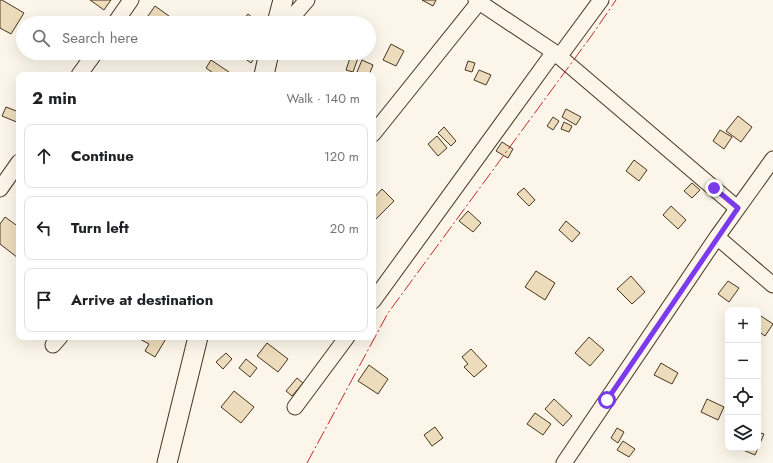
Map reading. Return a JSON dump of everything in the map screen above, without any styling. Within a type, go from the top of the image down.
[{"type":"main road","points":[[279,16],[282,0]]},
{"type":"main road","points":[[265,72],[267,60]]},
{"type":"main road","points":[[166,463],[197,340]]},
{"type":"street","points":[[120,16],[131,0]]},
{"type":"street","points":[[293,16],[307,0]]},
{"type":"street","points":[[376,297],[557,55],[601,0]]},
{"type":"street","points":[[376,130],[478,1],[557,55],[738,208]]},
{"type":"street","points":[[81,72],[90,60]]},
{"type":"street","points":[[256,72],[264,60]]},
{"type":"street","points":[[564,463],[717,237],[773,160]]},
{"type":"street","points":[[0,190],[16,166]]},
{"type":"street","points":[[717,237],[773,285]]},
{"type":"street","points":[[296,407],[345,340]]},
{"type":"building","points":[[0,0],[24,13],[22,16],[16,16],[16,26],[11,34],[0,28]]},
{"type":"building","points":[[90,0],[111,0],[104,10]]},
{"type":"building","points":[[422,0],[436,0],[433,6]]},
{"type":"building","points":[[155,6],[169,16],[148,16]]},
{"type":"building","points":[[391,44],[404,51],[396,66],[383,60]]},
{"type":"building","points":[[211,60],[229,72],[212,72],[206,68]]},
{"type":"building","points":[[349,60],[357,60],[353,72],[346,70]]},
{"type":"building","points":[[362,60],[373,65],[370,72],[357,72]]},
{"type":"building","points":[[468,61],[475,63],[472,72],[465,70]]},
{"type":"building","points":[[479,70],[491,75],[486,85],[474,80]]},
{"type":"building","points":[[6,107],[16,111],[16,122],[2,116]]},
{"type":"building","points":[[566,109],[581,117],[576,125],[562,117]]},
{"type":"building","points":[[738,116],[752,127],[741,142],[726,131]]},
{"type":"building","points":[[553,117],[559,121],[553,130],[547,126]]},
{"type":"building","points":[[564,122],[572,126],[569,132],[561,129]]},
{"type":"building","points":[[444,127],[456,141],[451,146],[438,133]]},
{"type":"building","points":[[720,130],[732,137],[724,149],[713,141]]},
{"type":"building","points":[[437,136],[447,148],[438,156],[428,144]]},
{"type":"building","points":[[502,142],[513,149],[508,158],[496,151]]},
{"type":"building","points":[[634,160],[647,170],[639,181],[626,171]]},
{"type":"building","points":[[692,183],[700,190],[692,198],[684,191]]},
{"type":"building","points":[[524,188],[535,200],[529,206],[517,194]]},
{"type":"building","points":[[382,189],[394,201],[376,219],[376,196]]},
{"type":"building","points":[[671,206],[686,220],[678,229],[663,215]]},
{"type":"building","points":[[468,211],[481,223],[473,232],[459,221]]},
{"type":"building","points":[[5,217],[16,225],[16,256],[0,244],[0,224]]},
{"type":"building","points":[[566,221],[580,233],[572,242],[559,230]]},
{"type":"building","points":[[536,271],[555,283],[545,300],[525,287]]},
{"type":"building","points":[[631,276],[645,292],[632,304],[617,289]]},
{"type":"building","points":[[728,281],[739,288],[729,302],[718,294]]},
{"type":"building","points":[[761,316],[773,324],[765,336],[761,333]]},
{"type":"building","points":[[589,337],[604,350],[590,366],[575,353]]},
{"type":"building","points":[[142,340],[165,340],[155,357],[145,351],[149,344]]},
{"type":"building","points":[[267,343],[288,359],[278,372],[257,356]]},
{"type":"building","points":[[471,349],[487,366],[474,377],[464,367],[468,364],[462,357]]},
{"type":"building","points":[[226,353],[232,359],[223,369],[216,362]]},
{"type":"building","points":[[246,359],[257,368],[250,377],[239,368]]},
{"type":"building","points":[[661,363],[678,373],[672,384],[654,375]]},
{"type":"building","points":[[369,365],[388,379],[378,394],[358,381]]},
{"type":"building","points":[[297,378],[303,383],[292,396],[286,391]]},
{"type":"building","points":[[234,391],[254,407],[241,423],[221,407]]},
{"type":"building","points":[[554,399],[572,416],[563,426],[545,409]]},
{"type":"building","points":[[707,399],[724,407],[718,420],[701,412]]},
{"type":"building","points":[[535,413],[551,424],[543,435],[527,424]]},
{"type":"building","points":[[435,427],[443,438],[432,446],[424,435]]},
{"type":"building","points":[[617,428],[624,432],[618,443],[611,438]]},
{"type":"building","points":[[761,433],[764,434],[761,441]]},
{"type":"building","points":[[623,441],[635,449],[629,457],[617,450]]},
{"type":"building","points":[[745,451],[757,451],[755,455]]},
{"type":"power","points":[[376,335],[388,313],[592,35],[616,0]]},
{"type":"power","points":[[307,463],[373,340]]},
{"type":"route","points":[[607,400],[738,208],[714,188]]}]
